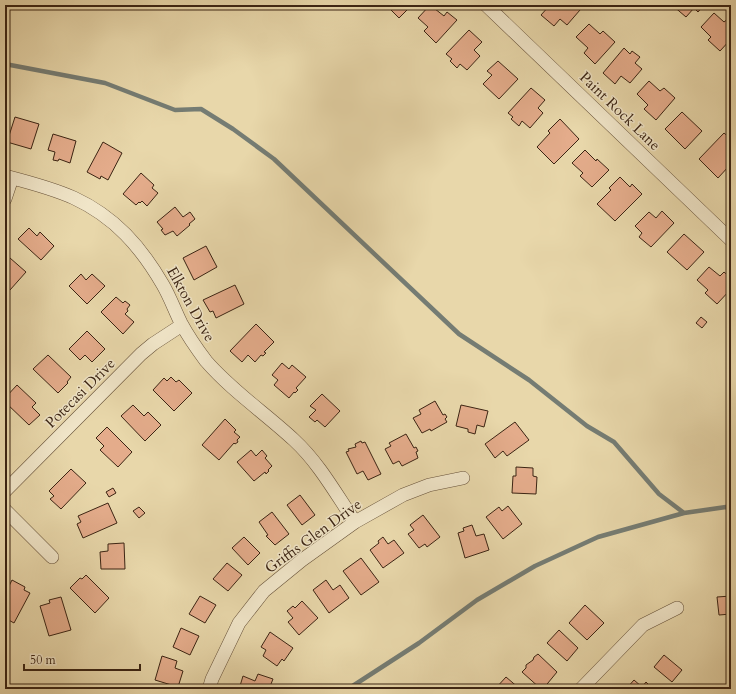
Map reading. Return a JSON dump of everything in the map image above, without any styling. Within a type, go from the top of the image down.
[{"type":"street","name":"Paint Rock Lane","points":[[486,5],[731,240]]},
{"type":"street","points":[[5,199],[8,177]]},
{"type":"street","name":"Elkton Drive","points":[[8,177],[34,184],[74,198],[99,212],[117,225],[148,261],[164,286],[182,325],[202,354],[222,378],[294,440],[314,462],[355,522]]},
{"type":"street","name":"Potecasi Drive","points":[[5,491],[141,354],[182,325]]},
{"type":"street","name":"Griffis Glen Drive","points":[[209,689],[212,679],[239,623],[264,592],[302,560],[355,522],[403,495],[429,485],[463,478]]},
{"type":"street","points":[[5,510],[52,557]]},
{"type":"street","points":[[581,689],[643,624],[677,608]]},
{"type":"building","points":[[386,5],[412,5],[399,18]]},
{"type":"building","points":[[430,5],[444,16],[447,12],[457,20],[436,43],[424,31],[428,27],[418,18]]},
{"type":"building","points":[[550,5],[575,5],[580,10],[567,25],[560,19],[554,26],[541,15]]},
{"type":"building","points":[[672,5],[704,5],[698,12],[694,8],[686,17]]},
{"type":"building","points":[[714,13],[724,22],[729,18],[731,21],[731,39],[720,51],[708,40],[711,37],[701,27]]},
{"type":"building","points":[[589,24],[600,34],[603,31],[615,42],[595,64],[584,53],[588,48],[576,37]]},
{"type":"building","points":[[469,30],[482,42],[474,50],[480,56],[467,70],[460,64],[457,68],[450,61],[452,59],[446,54]]},
{"type":"building","points":[[624,48],[630,54],[632,51],[640,57],[635,63],[642,69],[630,83],[621,76],[615,84],[603,73]]},
{"type":"building","points":[[498,61],[518,79],[499,99],[483,84],[492,75],[487,71]]},
{"type":"building","points":[[649,81],[660,91],[664,88],[675,98],[656,120],[644,109],[648,105],[637,94]]},
{"type":"building","points":[[531,88],[545,100],[538,108],[543,113],[530,128],[522,121],[519,126],[511,119],[513,117],[508,113]]},
{"type":"building","points":[[682,112],[702,131],[685,149],[665,129]]},
{"type":"building","points":[[15,117],[39,124],[31,149],[7,142]]},
{"type":"building","points":[[560,119],[579,139],[554,164],[537,147],[550,133],[548,131]]},
{"type":"building","points":[[724,133],[731,139],[731,161],[728,164],[729,166],[718,178],[699,159]]},
{"type":"building","points":[[53,134],[76,141],[70,163],[59,159],[58,161],[53,160],[55,152],[48,150]]},
{"type":"building","points":[[103,142],[122,153],[108,180],[101,176],[100,179],[87,172]]},
{"type":"building","points":[[585,150],[596,161],[597,159],[609,170],[592,187],[580,176],[583,173],[572,163]]},
{"type":"building","points":[[141,173],[154,185],[152,188],[158,193],[147,206],[142,201],[136,205],[123,194]]},
{"type":"building","points":[[620,177],[630,187],[632,184],[642,194],[615,221],[597,204],[611,190],[609,188]]},
{"type":"building","points":[[175,207],[183,217],[190,212],[195,219],[177,236],[173,231],[165,235],[161,230],[163,229],[157,222]]},
{"type":"building","points":[[662,211],[674,223],[651,247],[639,237],[642,233],[635,226],[649,212],[656,218]]},
{"type":"building","points":[[29,228],[37,236],[40,232],[54,246],[41,260],[18,239]]},
{"type":"building","points":[[684,234],[704,252],[687,270],[667,252]]},
{"type":"building","points":[[206,246],[217,267],[194,280],[183,258]]},
{"type":"building","points":[[10,258],[26,272],[10,290],[5,286],[5,263]]},
{"type":"building","points":[[709,267],[720,276],[724,272],[731,278],[731,289],[717,304],[705,293],[708,290],[697,280]]},
{"type":"building","points":[[81,274],[86,280],[92,274],[105,286],[87,304],[69,286]]},
{"type":"building","points":[[235,285],[244,304],[216,318],[213,311],[210,312],[203,300]]},
{"type":"building","points":[[116,297],[123,303],[125,301],[130,305],[125,314],[134,322],[123,334],[101,312]]},
{"type":"building","points":[[701,317],[707,322],[702,328],[696,323]]},
{"type":"building","points":[[256,324],[274,342],[264,352],[266,353],[263,356],[261,355],[255,362],[248,355],[242,362],[230,351]]},
{"type":"building","points":[[87,331],[105,349],[92,362],[85,355],[80,360],[69,349]]},
{"type":"building","points":[[48,355],[71,377],[67,382],[68,383],[58,393],[33,369]]},
{"type":"building","points":[[282,363],[289,369],[292,365],[306,377],[296,388],[298,390],[289,398],[274,385],[278,380],[272,375]]},
{"type":"building","points":[[171,377],[176,382],[179,380],[192,393],[174,411],[153,390],[164,378],[167,381]]},
{"type":"building","points":[[17,385],[36,403],[32,407],[40,415],[29,425],[5,402],[5,398]]},
{"type":"building","points":[[322,394],[340,411],[325,427],[317,420],[315,422],[309,417],[316,410],[310,406]]},
{"type":"building","points":[[435,401],[443,415],[445,414],[447,417],[445,419],[447,422],[431,431],[430,429],[422,433],[413,418],[421,414],[419,410]]},
{"type":"building","points":[[133,405],[144,416],[148,412],[161,425],[145,441],[121,416]]},
{"type":"building","points":[[461,405],[488,411],[484,427],[477,425],[475,434],[468,432],[468,429],[456,426]]},
{"type":"building","points":[[225,419],[236,430],[234,432],[240,437],[237,440],[238,442],[235,444],[234,443],[219,460],[202,445]]},
{"type":"building","points":[[515,422],[529,440],[507,456],[503,451],[495,458],[485,444]]},
{"type":"building","points":[[107,427],[132,452],[118,467],[100,450],[104,446],[96,438]]},
{"type":"building","points":[[406,434],[414,448],[416,447],[418,451],[416,452],[418,458],[402,466],[399,461],[393,464],[385,449],[391,446],[389,443]]},
{"type":"building","points":[[361,441],[362,443],[365,442],[381,474],[368,480],[363,471],[357,474],[346,452],[349,451],[348,449],[356,447],[355,444]]},
{"type":"building","points":[[251,450],[256,456],[262,450],[267,456],[265,458],[272,466],[266,474],[265,472],[254,481],[237,462]]},
{"type":"building","points":[[516,467],[533,468],[533,476],[537,477],[536,494],[512,493],[513,476],[516,476]]},
{"type":"building","points":[[71,469],[86,483],[61,509],[50,499],[54,496],[49,491]]},
{"type":"building","points":[[113,488],[116,493],[109,497],[106,492]]},
{"type":"building","points":[[300,495],[315,515],[302,525],[287,505]]},
{"type":"building","points":[[108,503],[117,523],[83,538],[77,524],[81,522],[78,516]]},
{"type":"building","points":[[508,506],[522,524],[503,539],[486,517],[499,507],[502,511]]},
{"type":"building","points":[[139,507],[145,513],[139,518],[133,511]]},
{"type":"building","points":[[272,512],[289,534],[275,545],[266,536],[268,535],[259,522]]},
{"type":"building","points":[[423,515],[440,537],[427,547],[425,544],[419,548],[408,534],[414,530],[410,525]]},
{"type":"building","points":[[472,525],[476,536],[484,534],[489,550],[465,558],[458,533],[464,531],[463,528]]},
{"type":"building","points":[[244,537],[260,553],[248,565],[232,548]]},
{"type":"building","points":[[383,537],[388,544],[394,540],[404,553],[383,568],[370,550],[379,543],[378,541]]},
{"type":"building","points":[[124,543],[125,569],[101,569],[100,552],[108,551],[108,544]]},
{"type":"building","points":[[361,558],[379,582],[361,595],[343,571]]},
{"type":"building","points":[[227,563],[242,575],[228,591],[213,579]]},
{"type":"building","points":[[86,575],[109,598],[95,613],[70,588],[80,578],[82,579]]},
{"type":"building","points":[[12,580],[25,587],[24,590],[30,593],[14,623],[5,618],[5,594]]},
{"type":"building","points":[[326,580],[333,590],[340,585],[349,598],[329,613],[313,590]]},
{"type":"building","points":[[200,596],[216,605],[205,623],[189,614]]},
{"type":"building","points":[[731,596],[731,614],[719,615],[717,597]]},
{"type":"building","points":[[61,597],[71,630],[49,636],[40,606],[50,603],[49,600]]},
{"type":"building","points":[[302,601],[318,618],[299,635],[288,622],[293,618],[287,611],[293,606],[295,608]]},
{"type":"building","points":[[585,605],[604,623],[587,640],[569,623]]},
{"type":"building","points":[[181,628],[199,636],[190,655],[173,647]]},
{"type":"building","points":[[559,630],[578,648],[567,661],[547,643]]},
{"type":"building","points":[[270,632],[293,648],[284,661],[282,659],[277,666],[263,656],[266,650],[261,647]]},
{"type":"building","points":[[538,654],[557,672],[543,689],[541,689],[522,672],[526,668],[526,665]]},
{"type":"building","points":[[664,655],[682,670],[672,682],[654,667]]},
{"type":"building","points":[[162,656],[177,661],[175,668],[183,671],[178,687],[155,680]]},
{"type":"building","points":[[258,674],[273,679],[269,689],[243,689],[244,687],[240,686],[243,676],[255,681]]},
{"type":"building","points":[[506,677],[520,689],[495,689]]},
{"type":"building","points":[[634,680],[642,687],[646,682],[653,689],[626,689]]},
{"type":"waterway","points":[[5,64],[105,83],[175,110],[201,109],[233,129],[274,159],[459,334],[529,380],[587,426],[614,442],[659,494],[684,513]]},
{"type":"waterway","points":[[348,689],[419,643],[477,600],[535,566],[598,537],[684,513],[726,507],[731,508]]}]
